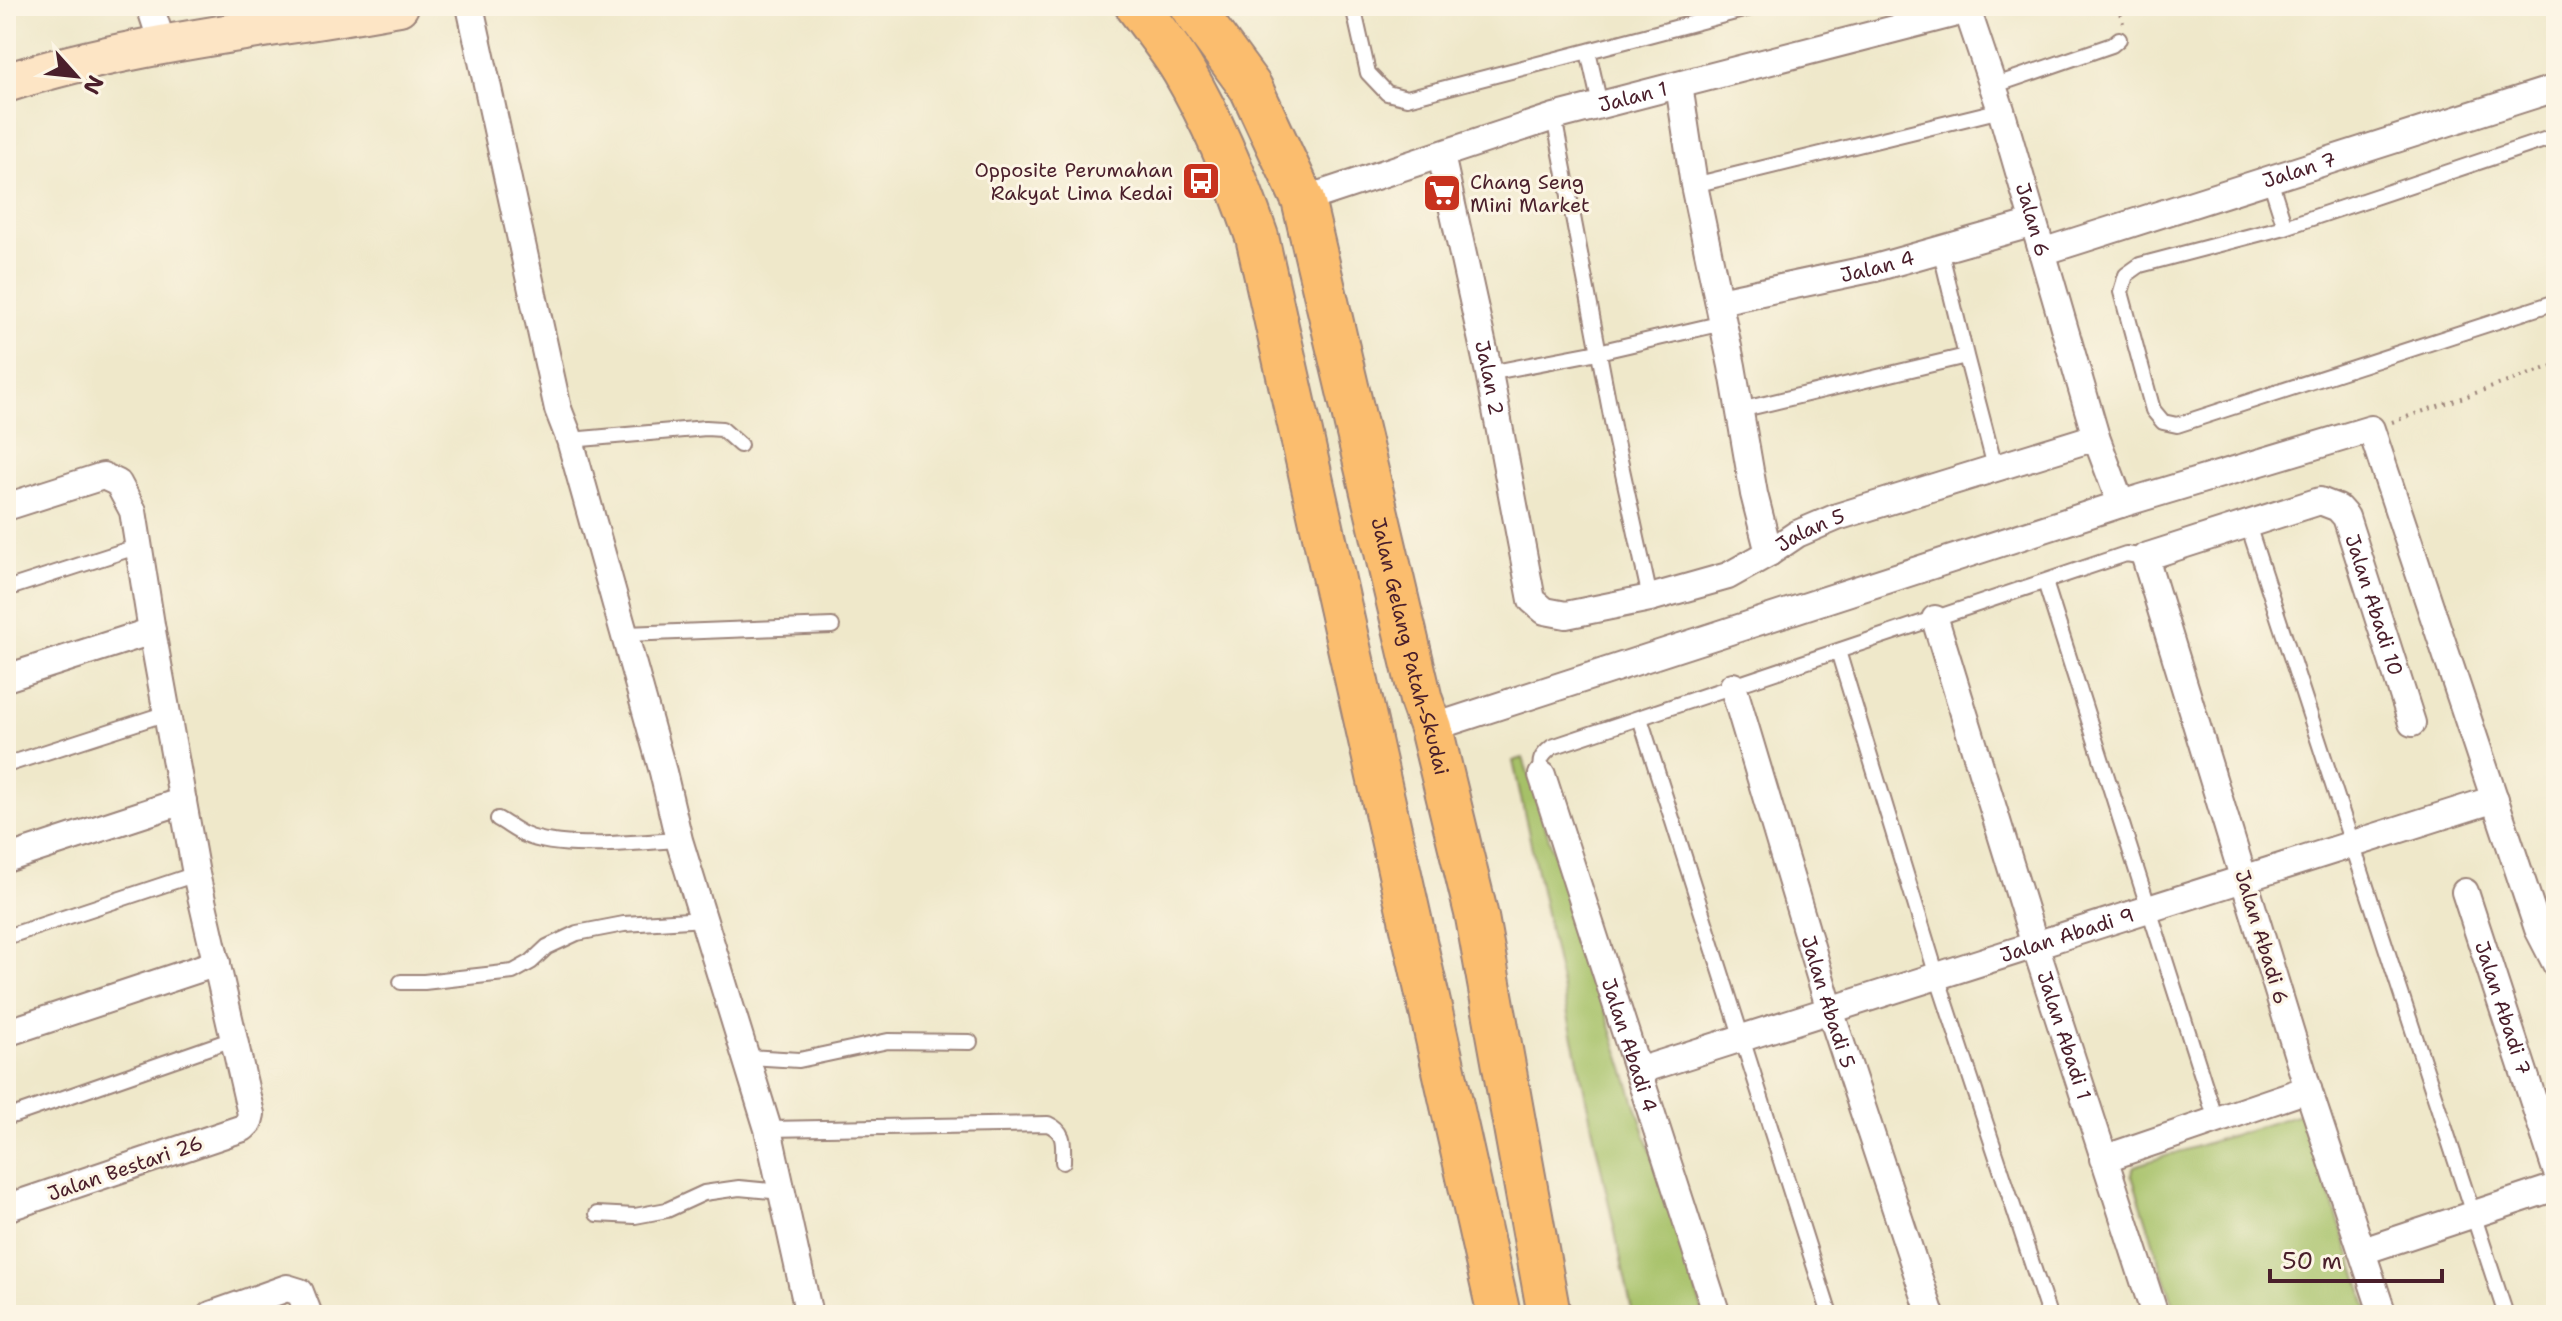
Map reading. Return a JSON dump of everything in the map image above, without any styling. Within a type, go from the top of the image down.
[{"type":"main road","points":[[1137,6],[1183,69],[1215,128],[1257,237],[1499,1315]]},
{"type":"main road","name":"Jalan Gelang Patah-Skudai","points":[[1191,6],[1251,88],[1303,200],[1421,700],[1431,728],[1477,917],[1549,1315]]},
{"type":"street","points":[[150,6],[162,43]]},
{"type":"street","points":[[470,6],[558,409],[570,440],[626,634],[679,840],[768,1129],[809,1315]]},
{"type":"street","points":[[6,83],[162,43],[289,26],[392,7]]},
{"type":"street","name":"Jalan 1","points":[[1303,200],[1554,117],[1967,8]]},
{"type":"street","name":"Jalan 6","points":[[1967,8],[1997,98],[2096,437],[2121,504]]},
{"type":"street","points":[[1679,85],[1694,185],[1754,494],[1769,553]]},
{"type":"street","name":"Jalan 7","points":[[2042,252],[2556,88]]},
{"type":"street","name":"Jalan 2","points":[[1441,155],[1489,373],[1532,600]]},
{"type":"street","name":"Jalan 4","points":[[1721,312],[2034,223]]},
{"type":"street","points":[[1431,728],[2121,504],[2371,429],[2538,929],[2556,964]]},
{"type":"street","name":"Jalan 5","points":[[1532,600],[1545,611],[1566,615],[1650,598],[1728,576],[1797,534],[1837,517],[2096,437]]},
{"type":"street","points":[[6,507],[103,476],[118,483],[133,511],[196,874],[236,1038]]},
{"type":"street","name":"Jalan Abadi 10","points":[[2247,522],[2320,501],[2338,508],[2346,517],[2412,723]]},
{"type":"street","points":[[2145,557],[2247,522]]},
{"type":"street","name":"Jalan Abadi 6","points":[[2145,557],[2308,1089],[2383,1315]]},
{"type":"street","name":"Jalan Abadi 1","points":[[1935,619],[2035,945],[2155,1315]]},
{"type":"street","points":[[6,678],[152,631]]},
{"type":"street","name":"Jalan Abadi 5","points":[[1733,686],[1830,1010],[1931,1315]]},
{"type":"street","name":"Jalan Abadi 4","points":[[1542,775],[1717,1315]]},
{"type":"street","name":"Jalan Abadi 9","points":[[1638,1071],[2495,799]]},
{"type":"street","points":[[6,859],[183,801]]},
{"type":"street","name":"Jalan Abadi 7","points":[[2465,892],[2556,1170]]},
{"type":"street","points":[[6,1033],[217,963]]},
{"type":"street","name":"Jalan Bestari 26","points":[[6,1208],[243,1128],[251,1114],[236,1038]]},
{"type":"street","points":[[2103,1159],[2308,1089]]},
{"type":"street","points":[[2363,1251],[2556,1187]]},
{"type":"street","points":[[211,1315],[287,1288],[300,1292],[309,1315]]},
{"type":"lane","points":[[1353,6],[1368,73],[1387,93],[1407,98],[1758,6]]},
{"type":"lane","points":[[1694,185],[1997,98],[2119,39]]},
{"type":"lane","points":[[1588,51],[1600,105]]},
{"type":"lane","points":[[1554,117],[1598,352],[1650,598]]},
{"type":"lane","points":[[2556,136],[2285,227],[2140,265],[2126,275],[2121,292],[2153,410],[2163,422],[2177,425],[2556,302]]},
{"type":"lane","points":[[2270,180],[2285,227]]},
{"type":"lane","points":[[1940,249],[1995,467]]},
{"type":"lane","points":[[1489,373],[1598,352],[1721,312]]},
{"type":"lane","points":[[1740,410],[1966,356]]},
{"type":"lane","points":[[570,440],[706,428],[722,429],[740,445]]},
{"type":"lane","points":[[2247,522],[2506,1315]]},
{"type":"lane","points":[[6,589],[139,546]]},
{"type":"lane","points":[[1542,775],[1539,765],[1542,756],[1552,747],[2126,554],[2145,557]]},
{"type":"lane","points":[[2045,582],[2216,1120]]},
{"type":"lane","points":[[626,634],[832,626]]},
{"type":"lane","points":[[1838,651],[1937,976],[2049,1315]]},
{"type":"lane","points":[[6,765],[167,713]]},
{"type":"lane","points":[[1640,718],[1830,1315]]},
{"type":"lane","points":[[498,819],[526,835],[550,841],[679,840]]},
{"type":"lane","points":[[6,937],[196,874]]},
{"type":"lane","points":[[401,982],[513,972],[531,962],[547,947],[577,933],[624,924],[705,919]]},
{"type":"lane","points":[[6,1118],[236,1038]]},
{"type":"lane","points":[[747,1057],[799,1060],[888,1041],[970,1042]]},
{"type":"lane","points":[[768,1129],[1048,1124],[1057,1128],[1063,1136],[1063,1162]]},
{"type":"lane","points":[[597,1214],[635,1216],[657,1212],[704,1193],[739,1188],[782,1192]]},
{"type":"path","points":[[2371,429],[2556,365]]},
{"type":"green space","points":[[1523,758],[1704,1315],[1633,1315],[1513,761]]},
{"type":"green space","points":[[2299,1114],[2305,1119],[2370,1315],[2177,1315],[2131,1173],[2134,1166]]},
{"type":"place","name":"Opposite Perumahan Rakyat Lima Kedai","points":[[1201,181]]},
{"type":"place","name":"Chang Seng Mini Market","points":[[1442,193]]}]
